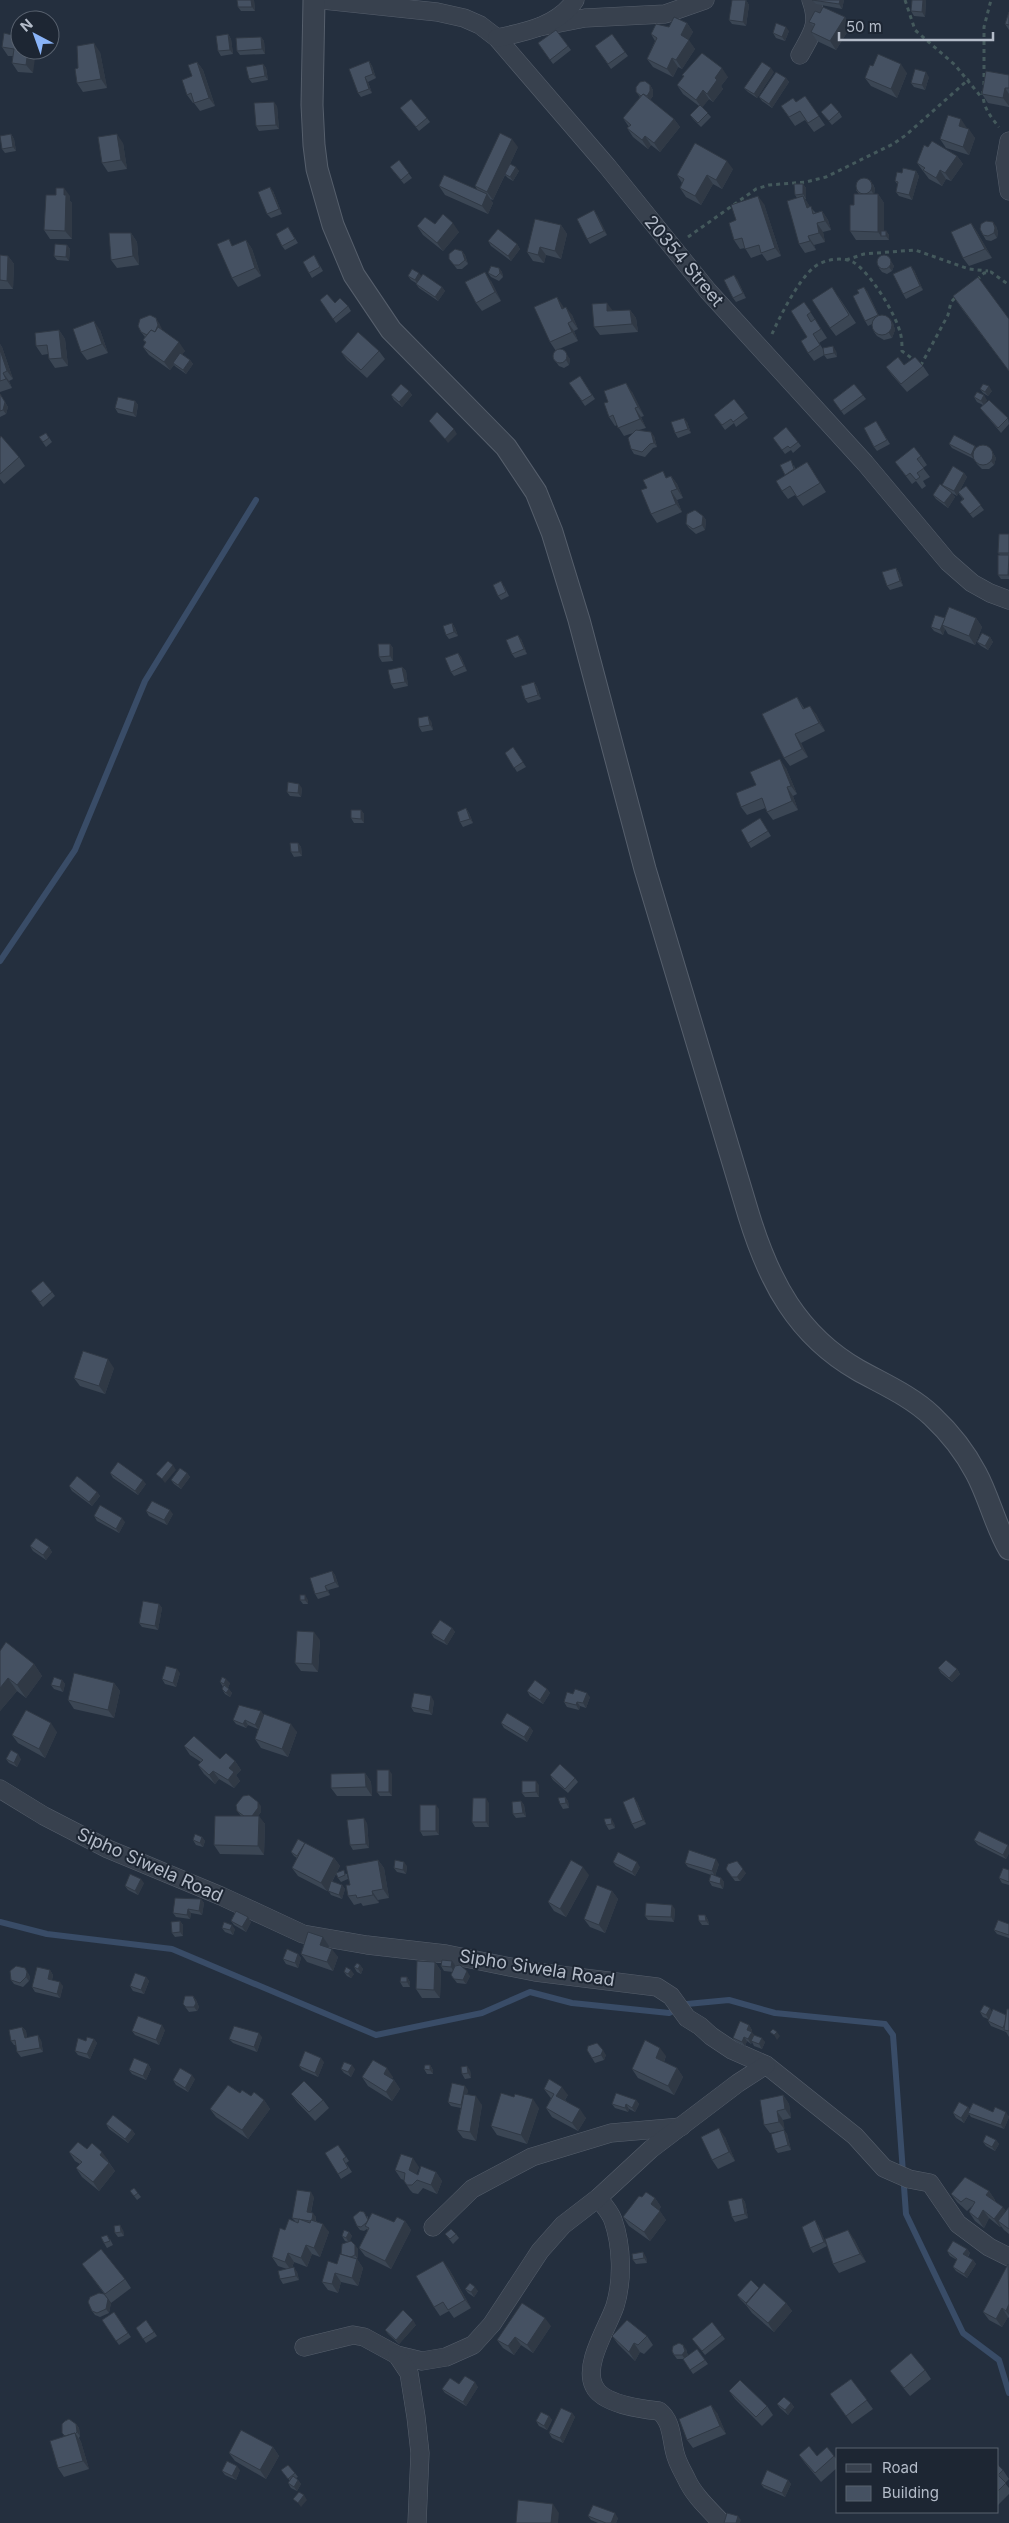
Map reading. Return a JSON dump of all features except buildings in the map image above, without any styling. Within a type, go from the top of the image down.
[{"type":"street","points":[[314,0],[312,105],[316,169],[333,225],[354,275],[391,330],[506,447],[536,492],[552,532],[579,620],[645,869],[749,1216],[768,1271],[791,1311],[823,1345],[857,1369],[916,1403],[948,1433],[976,1473],[1009,1549]]},
{"type":"street","name":"20354 Street","points":[[323,0],[437,12],[464,18],[480,25],[497,38],[607,166],[673,249],[758,348],[866,463],[948,562],[972,583],[1009,600]]},
{"type":"street","points":[[539,27],[556,18],[574,0]]},
{"type":"street","points":[[497,38],[539,27],[593,17],[665,14],[704,0]]},
{"type":"street","points":[[800,55],[817,17],[812,0]]},
{"type":"street","points":[[1007,136],[1005,163],[1009,191]]},
{"type":"street","name":"Sipho Siwela Road","points":[[0,1789],[44,1816],[108,1849],[221,1896],[303,1934],[367,1945],[446,1954],[535,1972],[657,1987],[671,1996],[687,2018],[732,2050],[766,2065],[855,2136],[884,2168],[909,2179],[930,2183],[958,2224],[989,2247],[1009,2257]]},
{"type":"street","points":[[304,2347],[353,2335],[364,2337],[397,2355],[422,2361],[446,2356],[473,2344],[492,2324],[540,2251],[563,2225],[598,2198],[651,2149],[738,2083],[766,2065]]},
{"type":"street","points":[[433,2227],[472,2190],[532,2157],[610,2133],[682,2127]]},
{"type":"street","points":[[598,2198],[613,2218],[620,2257],[620,2284],[614,2307],[591,2370],[593,2386],[601,2395],[617,2402],[659,2412],[665,2416],[668,2421],[675,2455],[687,2481],[699,2499],[722,2523]]},
{"type":"street","points":[[397,2355],[408,2373],[416,2417],[420,2453],[417,2523]]},
{"type":"path","points":[[904,0],[915,30],[969,79],[982,98],[986,110],[1007,136]]},
{"type":"path","points":[[982,98],[985,74],[984,26],[991,0]]},
{"type":"path","points":[[673,249],[709,220],[756,189],[768,185],[806,182],[826,177],[893,144],[906,135],[969,79]]},
{"type":"path","points":[[758,348],[768,344],[798,288],[812,268],[829,260],[846,260],[864,254],[915,250],[969,269],[991,272],[1009,285]]},
{"type":"path","points":[[846,260],[854,263],[880,291],[900,332],[902,351],[921,365],[948,315],[951,302],[964,290]]},
{"type":"path","points":[[971,285],[984,273],[991,272]]},
{"type":"waterway","points":[[0,961],[75,850],[145,681],[256,500]]},
{"type":"waterway","points":[[0,1922],[47,1934],[172,1949],[376,2035],[482,2013],[530,1992],[572,2003],[669,2013],[687,2004],[729,2000],[775,2013],[885,2024],[893,2035],[906,2214],[963,2333],[999,2360],[1009,2393]]}]
